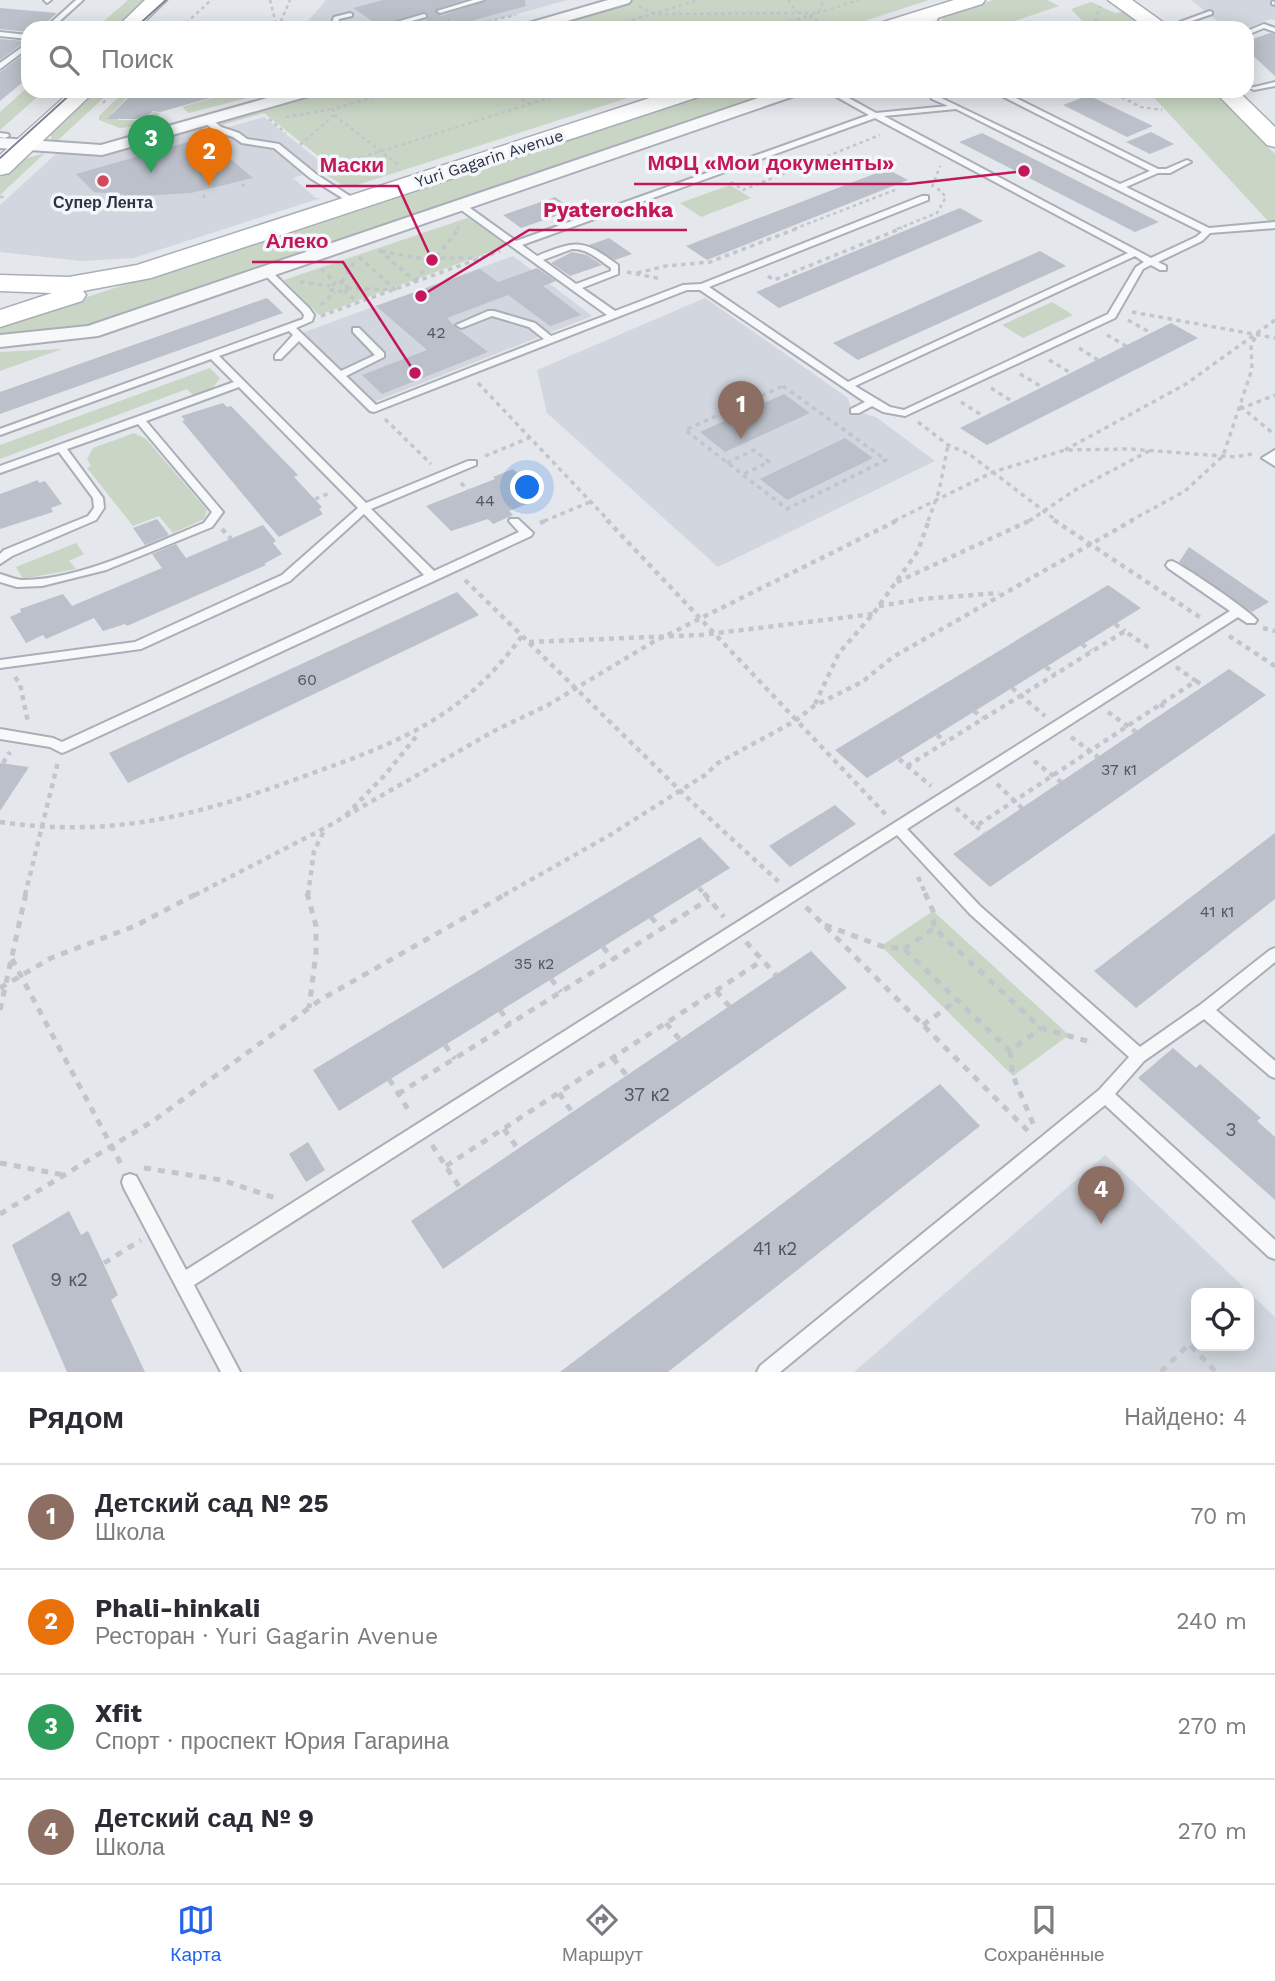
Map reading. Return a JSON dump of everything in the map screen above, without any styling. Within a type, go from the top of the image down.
[{"type":"main road","points":[[910,21],[975,0]]},
{"type":"main road","points":[[1149,0],[1181,21]]},
{"type":"main road","points":[[1110,2],[1136,9],[1152,21]]},
{"type":"main road","points":[[146,21],[171,12]]},
{"type":"main road","points":[[897,21],[935,14]]},
{"type":"main road","points":[[1259,84],[1275,108]]},
{"type":"main road","points":[[0,168],[6,140],[48,98]]},
{"type":"main road","points":[[6,140],[73,98]]},
{"type":"main road","name":"Yuri Gagarin Avenue","points":[[0,283],[69,285],[142,272],[647,98]]},
{"type":"main road","name":"Yuri Gagarin Avenue","points":[[0,264],[65,270],[121,267],[351,199],[671,98]]},
{"type":"main road","points":[[1232,98],[1275,140]]},
{"type":"main road","points":[[0,319],[142,272]]},
{"type":"street","points":[[524,21],[624,0]]},
{"type":"street","points":[[6,140],[102,150],[286,98]]},
{"type":"street","points":[[0,341],[91,332],[266,271],[465,208],[774,98]]},
{"type":"lane","points":[[56,21],[80,0]]},
{"type":"lane","points":[[442,9],[481,0]]},
{"type":"lane","points":[[1195,21],[1210,13]]},
{"type":"lane","points":[[335,21],[336,18],[350,15]]},
{"type":"lane","points":[[401,21],[416,16]]},
{"type":"lane","points":[[1254,30],[1264,26],[1275,30]]},
{"type":"lane","points":[[0,34],[21,36]]},
{"type":"lane","points":[[0,67],[21,50]]},
{"type":"lane","points":[[843,98],[1163,268]]},
{"type":"lane","points":[[937,98],[1208,231],[1275,225]]},
{"type":"lane","points":[[1010,98],[1157,171]]},
{"type":"lane","points":[[516,244],[875,115],[957,107]]},
{"type":"lane","points":[[208,121],[218,129],[245,141],[276,146],[310,174],[351,199]]},
{"type":"lane","points":[[1120,187],[1187,162]]},
{"type":"lane","points":[[290,327],[374,409],[686,287],[702,287],[925,198]]},
{"type":"lane","points":[[465,208],[614,315]]},
{"type":"lane","points":[[702,287],[872,402],[898,413],[905,413],[1116,311],[1136,271],[1199,239],[1208,231]]},
{"type":"lane","points":[[537,259],[576,245],[586,246],[615,267],[615,272],[576,287]]},
{"type":"lane","points":[[847,386],[1135,253]]},
{"type":"lane","points":[[0,432],[307,321],[309,316],[306,310],[266,271]]},
{"type":"lane","points":[[461,325],[491,313],[531,325],[550,340]]},
{"type":"lane","points":[[340,375],[380,355],[356,330]]},
{"type":"lane","points":[[278,357],[299,335]]},
{"type":"lane","points":[[212,355],[432,576]]},
{"type":"lane","points":[[0,470],[241,383]]},
{"type":"lane","points":[[855,411],[872,402]]},
{"type":"lane","points":[[0,578],[11,585],[84,575],[208,525],[218,512],[140,420]]},
{"type":"lane","points":[[0,560],[8,553],[92,518],[99,508],[98,498],[61,448]]},
{"type":"lane","points":[[3,664],[137,646],[286,578],[366,507],[472,463]]},
{"type":"lane","points":[[0,734],[53,743],[62,748],[527,533],[514,521]]},
{"type":"lane","points":[[183,1282],[1214,626],[1245,615],[1172,565]]},
{"type":"lane","points":[[897,827],[975,909],[1139,1056]]},
{"type":"lane","points":[[766,1372],[1105,1095],[1139,1056],[1205,1010],[1275,954]]},
{"type":"lane","points":[[1205,1010],[1275,1071]]},
{"type":"lane","points":[[1105,1095],[1275,1251]]},
{"type":"lane","points":[[126,1174],[231,1372]]},
{"type":"path","points":[[171,12],[211,0]]},
{"type":"path","points":[[270,0],[276,21]]},
{"type":"path","points":[[281,21],[290,0]]},
{"type":"path","points":[[630,21],[699,0]]},
{"type":"path","points":[[788,0],[801,18]]},
{"type":"path","points":[[818,13],[824,0]]},
{"type":"path","points":[[792,21],[859,0]]},
{"type":"path","points":[[1098,21],[1110,2]]},
{"type":"path","points":[[654,14],[818,13]]},
{"type":"path","points":[[808,16],[818,21]]},
{"type":"path","points":[[265,117],[298,116],[370,98]]},
{"type":"path","points":[[521,98],[531,104]]},
{"type":"path","points":[[310,174],[549,98]]},
{"type":"path","points":[[1123,98],[1141,107],[1162,110]]},
{"type":"path","points":[[333,109],[334,115],[379,152]]},
{"type":"path","points":[[300,145],[334,115]]},
{"type":"path","points":[[715,172],[743,190],[900,128]]},
{"type":"path","points":[[925,198],[920,193],[934,185],[946,153]]},
{"type":"path","points":[[242,184],[246,188]]},
{"type":"path","points":[[637,273],[666,266],[710,262],[895,190]]},
{"type":"path","points":[[865,197],[870,200]]},
{"type":"path","points":[[424,258],[424,262],[429,264],[437,263],[465,208]]},
{"type":"path","points":[[839,208],[844,210]]},
{"type":"path","points":[[785,229],[789,232]]},
{"type":"path","points":[[757,240],[762,242]]},
{"type":"path","points":[[307,321],[516,244]]},
{"type":"path","points":[[373,245],[416,281]]},
{"type":"path","points":[[380,251],[424,258],[482,258]]},
{"type":"path","points":[[352,252],[396,290]]},
{"type":"path","points":[[342,282],[358,257]]},
{"type":"path","points":[[416,281],[429,264]]},
{"type":"path","points":[[316,265],[335,283]]},
{"type":"path","points":[[615,272],[637,273],[686,287]]},
{"type":"path","points":[[358,303],[346,289],[347,284],[342,282],[330,286],[331,290],[346,289],[396,290]]},
{"type":"path","points":[[409,285],[417,292]]},
{"type":"path","points":[[1116,311],[1151,333]]},
{"type":"path","points":[[1116,311],[1275,338]]},
{"type":"path","points":[[3,986],[61,954],[135,926],[326,828],[700,617],[993,471],[1065,450],[1186,384],[1275,320]]},
{"type":"path","points":[[0,1214],[164,1113],[309,1009],[599,841],[744,747],[795,721],[814,706],[862,682],[893,657],[956,624],[1001,593],[1185,491],[1223,456],[1252,369],[1251,345],[1255,336]]},
{"type":"path","points":[[1007,366],[1042,387]]},
{"type":"path","points":[[467,372],[897,827]]},
{"type":"path","points":[[978,380],[1013,402]]},
{"type":"path","points":[[783,386],[886,460],[787,509],[727,463],[685,430],[783,386]]},
{"type":"path","points":[[949,394],[983,416]]},
{"type":"path","points":[[1240,408],[1275,395]]},
{"type":"path","points":[[1240,408],[1275,435]]},
{"type":"path","points":[[374,409],[442,475]]},
{"type":"path","points":[[905,413],[948,445],[968,454],[993,471],[1089,544],[1275,666]]},
{"type":"path","points":[[472,463],[530,438]]},
{"type":"path","points":[[814,706],[839,653],[873,614],[918,551],[937,498],[947,462],[948,445]]},
{"type":"path","points":[[727,463],[754,450],[769,462],[742,475]]},
{"type":"path","points":[[1065,450],[1150,451],[1223,456],[1253,454],[1272,458]]},
{"type":"path","points":[[895,583],[1022,526],[1075,490],[1150,451]]},
{"type":"path","points":[[527,533],[541,522],[590,502]]},
{"type":"path","points":[[221,528],[231,539]]},
{"type":"path","points":[[452,567],[793,895],[1042,1145]]},
{"type":"path","points":[[878,606],[922,598],[1001,593]]},
{"type":"path","points":[[528,642],[716,634],[873,614]]},
{"type":"path","points":[[1115,624],[1125,631]]},
{"type":"path","points":[[0,822],[40,828],[118,827],[174,817],[266,790],[391,744],[421,730],[473,692],[510,653],[522,636]]},
{"type":"path","points":[[1082,645],[1091,651]]},
{"type":"path","points":[[3,664],[20,684],[32,740]]},
{"type":"path","points":[[1046,667],[1055,674]]},
{"type":"path","points":[[1196,681],[1204,686]]},
{"type":"path","points":[[1012,688],[1098,757]]},
{"type":"path","points":[[1094,702],[1136,732]]},
{"type":"path","points":[[1160,704],[1168,710]]},
{"type":"path","points":[[974,712],[983,718]]},
{"type":"path","points":[[344,818],[360,798],[385,775],[421,730]]},
{"type":"path","points":[[937,735],[946,741]]},
{"type":"path","points":[[0,1010],[3,986],[40,828],[62,748]]},
{"type":"path","points":[[899,759],[907,766]]},
{"type":"path","points":[[1053,775],[1061,782]]},
{"type":"path","points":[[1014,801],[1022,808]]},
{"type":"path","points":[[976,826],[984,834]]},
{"type":"path","points":[[309,1009],[316,953],[316,926],[307,892],[314,851],[326,828]]},
{"type":"path","points":[[398,1094],[709,899]]},
{"type":"path","points":[[651,917],[662,929]]},
{"type":"path","points":[[821,923],[881,946],[904,949],[1010,1051],[1013,1076],[1042,1145]]},
{"type":"path","points":[[904,949],[934,928],[1041,1028],[1069,1035]]},
{"type":"path","points":[[603,947],[613,959]]},
{"type":"path","points":[[11,958],[112,1147]]},
{"type":"path","points":[[446,1166],[763,960]]},
{"type":"path","points":[[551,979],[561,992]]},
{"type":"path","points":[[716,991],[730,1007]]},
{"type":"path","points":[[923,1025],[957,1000]]},
{"type":"path","points":[[500,1010],[510,1024]]},
{"type":"path","points":[[666,1023],[680,1040]]},
{"type":"path","points":[[1010,1051],[1041,1028]]},
{"type":"path","points":[[444,1045],[455,1059]]},
{"type":"path","points":[[613,1058],[627,1076]]},
{"type":"path","points":[[559,1093],[572,1112]]},
{"type":"path","points":[[504,1129],[518,1149]]},
{"type":"path","points":[[0,1163],[65,1175]]},
{"type":"path","points":[[126,1174],[222,1180],[302,1207]]},
{"type":"path","points":[[104,1263],[156,1230]]},
{"type":"path","points":[[1161,1372],[1189,1344],[1216,1372]]},
{"type":"shaded area","points":[[326,0],[567,0],[493,21],[308,21]]},
{"type":"shaded area","points":[[1191,0],[1275,0],[1275,20],[1254,25],[1254,21],[1217,21]]},
{"type":"shaded area","points":[[264,117],[327,167],[293,178],[316,198],[321,198],[134,258],[81,261],[0,252],[0,205],[57,153],[102,153],[200,127],[208,133]]},
{"type":"shaded area","points":[[513,256],[592,316],[364,406],[291,337]]},
{"type":"shaded area","points":[[705,298],[848,398],[855,411],[876,417],[935,461],[718,567],[547,413],[537,370]]},
{"type":"shaded area","points":[[1105,1155],[1245,1288],[1191,1288],[1191,1351],[1254,1351],[1254,1297],[1275,1317],[1275,1372],[854,1372]]},
{"type":"green space","points":[[128,0],[147,0],[123,21],[104,21]]},
{"type":"green space","points":[[633,0],[929,0],[864,21],[559,21]]},
{"type":"green space","points":[[993,0],[1047,0],[1059,6],[1015,21],[940,21],[944,17]]},
{"type":"green space","points":[[1091,2],[1115,13],[1127,11],[1141,21],[1082,21],[1071,9]]},
{"type":"green space","points":[[21,93],[21,98],[36,98],[0,130],[0,112]]},
{"type":"green space","points":[[89,98],[103,98],[56,142],[50,134]]},
{"type":"green space","points":[[118,98],[126,98],[112,113],[117,114],[118,120],[136,120],[148,117],[153,112],[160,113],[151,124],[120,128],[99,120],[99,116]]},
{"type":"green space","points":[[213,98],[247,98],[189,113],[182,107]]},
{"type":"green space","points":[[294,98],[627,98],[354,186],[344,186],[320,171],[332,167],[264,113],[219,126],[214,121]]},
{"type":"green space","points":[[687,98],[759,98],[90,325],[0,335],[0,326]]},
{"type":"green space","points":[[1154,98],[1219,98],[1275,154],[1275,222],[1268,221]]},
{"type":"green space","points":[[45,153],[0,195],[0,178],[21,160]]},
{"type":"green space","points":[[730,185],[751,198],[701,217],[680,203]]},
{"type":"green space","points":[[470,217],[509,245],[319,315],[284,280]]},
{"type":"green space","points":[[1052,302],[1073,315],[1023,338],[1002,325]]},
{"type":"green space","points":[[62,349],[0,371],[0,352]]},
{"type":"green space","points":[[210,368],[220,378],[212,389],[194,396],[187,389],[0,459],[0,445]]},
{"type":"green space","points":[[134,433],[146,439],[207,510],[204,519],[173,533],[159,516],[133,526],[87,468],[91,466],[87,459],[93,448]]},
{"type":"green space","points":[[76,543],[84,554],[69,561],[76,569],[23,579],[16,567]]},
{"type":"green space","points":[[933,911],[1069,1035],[1013,1076],[881,946]]},
{"type":"building","points":[[383,0],[464,0],[435,10],[441,16],[487,0],[525,0],[526,6],[471,21],[423,21],[429,15],[425,12],[392,21],[372,21],[353,8]]},
{"type":"building","points":[[0,8],[57,13],[48,21],[21,21],[21,31],[0,29]]},
{"type":"building","points":[[1275,34],[1275,76],[1254,56],[1254,39]]},
{"type":"building","points":[[0,39],[21,41],[21,45],[0,60]]},
{"type":"building","points":[[21,56],[21,84],[0,101],[0,72]]},
{"type":"building","points":[[128,98],[210,98],[160,112],[153,111],[148,116],[136,119],[107,119]]},
{"type":"building","points":[[1082,98],[1094,98],[1153,126],[1127,137],[1063,105]]},
{"type":"building","points":[[1151,132],[1174,144],[1150,154],[1126,142]]},
{"type":"building","points":[[982,133],[1159,222],[1135,232],[959,142]]},
{"type":"building","points":[[205,137],[253,178],[191,193],[140,196],[94,192],[76,174]]},
{"type":"building","points":[[887,169],[908,180],[707,260],[686,246]]},
{"type":"building","points":[[555,197],[573,210],[521,228],[503,215]]},
{"type":"building","points":[[960,208],[983,221],[779,308],[756,292]]},
{"type":"building","points":[[609,238],[632,254],[615,260],[589,245]]},
{"type":"building","points":[[1040,251],[1066,266],[858,360],[833,343]]},
{"type":"building","points":[[572,252],[587,255],[602,265],[570,276],[551,263]]},
{"type":"building","points":[[537,268],[556,281],[543,286],[581,315],[550,326],[508,295],[447,318],[488,352],[382,394],[362,375],[427,350],[376,306],[480,269],[498,282]]},
{"type":"building","points":[[267,298],[283,313],[0,414],[0,392]]},
{"type":"building","points":[[1171,323],[1198,338],[987,445],[960,428]]},
{"type":"building","points":[[784,394],[810,413],[725,452],[700,432]]},
{"type":"building","points":[[223,403],[227,407],[231,406],[298,475],[294,477],[322,507],[319,509],[323,514],[279,537],[182,421],[185,420],[181,416]]},
{"type":"building","points":[[845,438],[873,458],[787,500],[760,479]]},
{"type":"building","points":[[513,469],[539,492],[522,500],[527,504],[509,511],[513,515],[493,524],[488,519],[451,531],[426,506],[495,479],[493,477]]},
{"type":"building","points":[[38,480],[39,483],[45,481],[62,504],[51,508],[53,512],[0,529],[0,494]]},
{"type":"building","points":[[157,519],[169,535],[145,545],[133,528]]},
{"type":"building","points":[[263,525],[276,541],[273,543],[282,554],[264,564],[266,565],[127,626],[125,624],[103,631],[94,618],[46,639],[43,635],[26,643],[10,617],[21,612],[20,609],[63,594],[72,606],[162,568],[152,554],[176,544],[186,558]]},
{"type":"building","points":[[1189,547],[1269,602],[1252,612],[1179,562]]},
{"type":"building","points":[[1108,585],[1141,608],[867,778],[835,750]]},
{"type":"building","points":[[457,592],[479,615],[128,783],[109,753]]},
{"type":"building","points":[[1229,669],[1266,695],[990,887],[953,854]]},
{"type":"building","points":[[0,763],[29,767],[0,811]]},
{"type":"building","points":[[835,805],[856,824],[790,867],[769,846]]},
{"type":"building","points":[[1275,833],[1275,899],[1136,1008],[1094,971]]},
{"type":"building","points":[[700,837],[730,868],[339,1111],[313,1070]]},
{"type":"building","points":[[811,951],[847,988],[443,1269],[411,1221]]},
{"type":"building","points":[[1173,1048],[1196,1068],[1200,1064],[1261,1118],[1257,1121],[1275,1137],[1275,1200],[1138,1078]]},
{"type":"building","points":[[940,1084],[980,1126],[668,1372],[560,1372]]},
{"type":"building","points":[[308,1142],[325,1170],[306,1182],[289,1154]]},
{"type":"building","points":[[69,1211],[81,1235],[88,1231],[118,1295],[111,1300],[145,1372],[67,1372],[12,1245]]},
{"type":"tram line","points":[[143,21],[166,0]]},
{"type":"tram line","points":[[0,158],[66,98]]},
{"type":"place","name":"МФЦ «Мои документы»","points":[[1024,171]]},
{"type":"place","name":"Xfit","points":[[151,173]]},
{"type":"place","name":"Супер Лента","points":[[103,181]]},
{"type":"place","name":"Phali-hinkali","points":[[209,186]]},
{"type":"place","name":"Маски","points":[[432,260]]},
{"type":"place","name":"Pyaterochka","points":[[421,296]]},
{"type":"place","name":"Алеко","points":[[415,373]]},
{"type":"place","name":"Детский сад № 25","points":[[741,439]]},
{"type":"place","name":"Детский сад № 9","points":[[1101,1224]]}]
